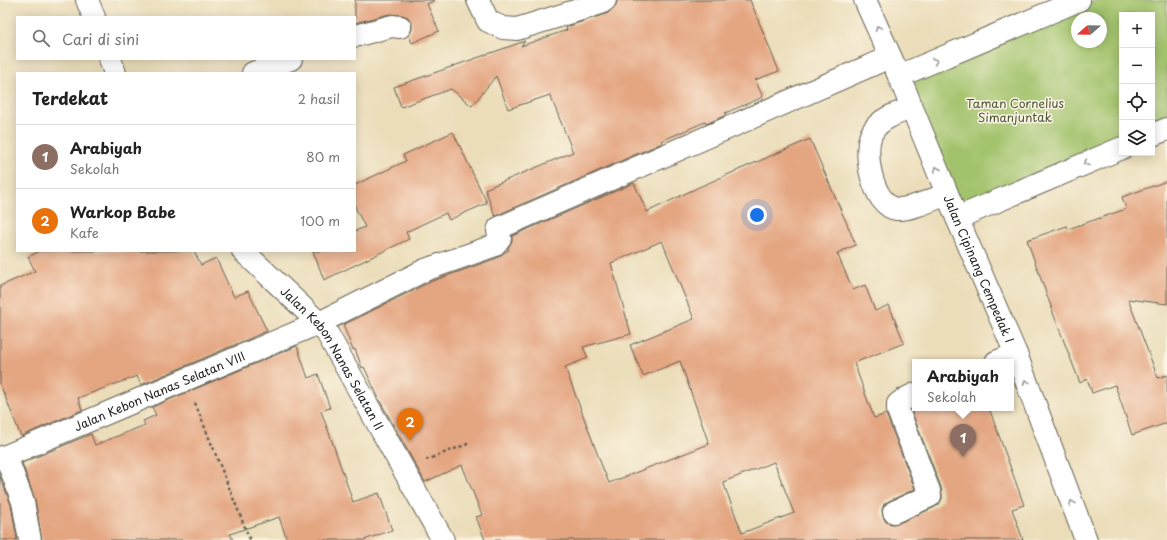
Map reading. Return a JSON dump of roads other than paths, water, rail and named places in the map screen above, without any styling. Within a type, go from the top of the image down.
[{"type":"street","points":[[87,0],[94,16]]},
{"type":"street","points":[[478,0],[488,21],[503,28],[517,29],[601,3],[605,0]]},
{"type":"street","name":"Jalan Cipinang Cempedak I","points":[[865,0],[899,76],[957,218],[1006,358]]},
{"type":"street","points":[[899,76],[1079,0]]},
{"type":"street","points":[[356,36],[392,26],[400,26]]},
{"type":"street","name":"Jalan Kebon Nanas Selatan VIII","points":[[3,457],[319,323],[425,270],[492,246],[498,242],[500,238],[498,231],[499,228],[890,57]]},
{"type":"street","points":[[110,60],[115,72]]},
{"type":"street","points":[[255,72],[288,60]]},
{"type":"street","points":[[912,108],[888,118],[872,132],[869,142],[869,162],[873,182],[882,200],[889,206],[896,209],[908,208],[947,194]]},
{"type":"street","points":[[1155,134],[1167,128]]},
{"type":"street","points":[[957,218],[1119,149]]},
{"type":"street","name":"Jalan Kebon Nanas Selatan II","points":[[244,252],[319,323],[327,333],[443,540]]},
{"type":"street","name":"Jalan Cipinang Cempedak I","points":[[1014,376],[1086,540]]},
{"type":"street","points":[[894,512],[930,496],[898,410],[898,404],[900,401],[912,395]]},
{"type":"street","points":[[3,457],[23,502],[30,540]]},
{"type":"place","name":"Warkop Babe","points":[[410,441]]},
{"type":"place","name":"Arabiyah","points":[[963,457]]},
{"type":"park label","name":"Taman Cornelius Simanjuntak","points":[[1015,110]]}]
